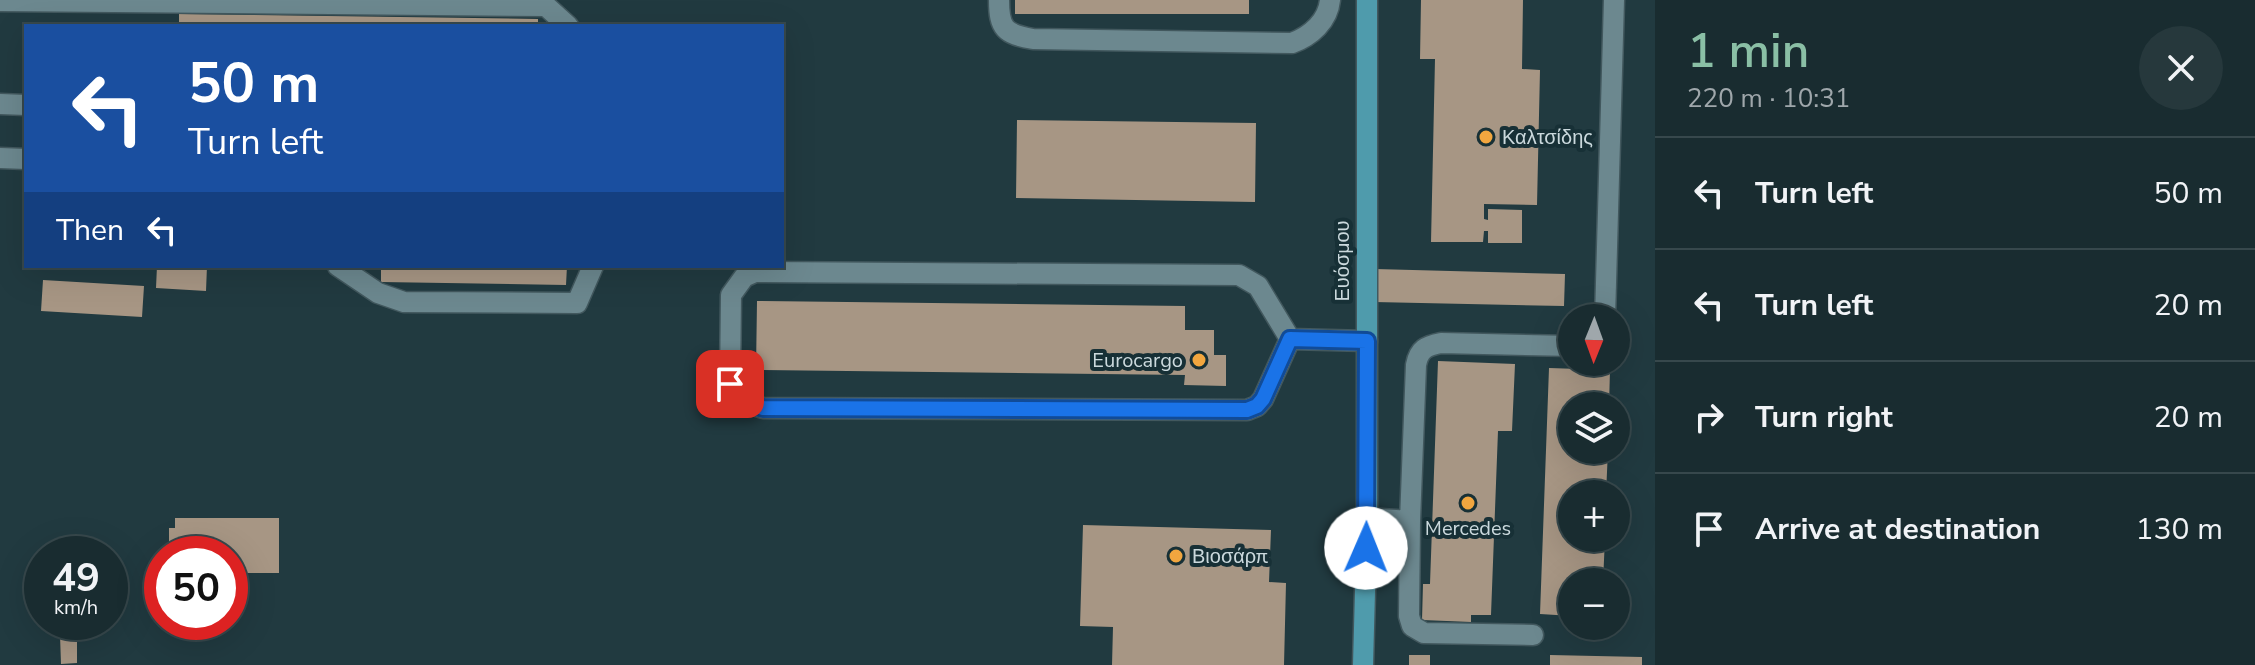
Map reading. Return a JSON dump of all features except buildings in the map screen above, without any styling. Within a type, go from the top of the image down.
[{"type":"main road","name":"Ευόσμου","points":[[1363,665],[1367,518],[1367,0]]},
{"type":"street","points":[[0,17],[0,0],[546,6],[566,24]]},
{"type":"street","points":[[999,0],[999,16],[1004,29],[1015,36],[1033,39],[1292,43],[1305,39],[1316,29],[1330,0]]},
{"type":"street","points":[[1605,304],[1614,0]]},
{"type":"street","points":[[0,104],[24,105]]},
{"type":"street","points":[[0,158],[24,159]]},
{"type":"street","points":[[341,268],[378,293],[404,302],[577,303],[592,268]]},
{"type":"street","points":[[755,272],[1239,275],[1258,286],[1290,339],[1263,399],[1247,410],[763,408],[737,397],[730,384],[731,295],[744,277],[755,272]]},
{"type":"street","points":[[1290,339],[1367,341]]},
{"type":"street","points":[[1533,635],[1424,633],[1412,626],[1409,616],[1410,521],[1418,354],[1427,346],[1441,343],[1558,346]]},
{"type":"street","points":[[1367,518],[1410,521]]},
{"type":"place","name":"Καλτσίδης","points":[[1486,137]]},
{"type":"place","name":"Eurocargo","points":[[1199,360]]},
{"type":"place","name":"Mercedes","points":[[1468,503]]},
{"type":"place","name":"Βιοσάρπ","points":[[1176,556]]},
{"type":"route","points":[[730,384],[737,397],[763,408],[1247,410],[1263,399],[1290,339],[1367,341],[1366,548]]}]
